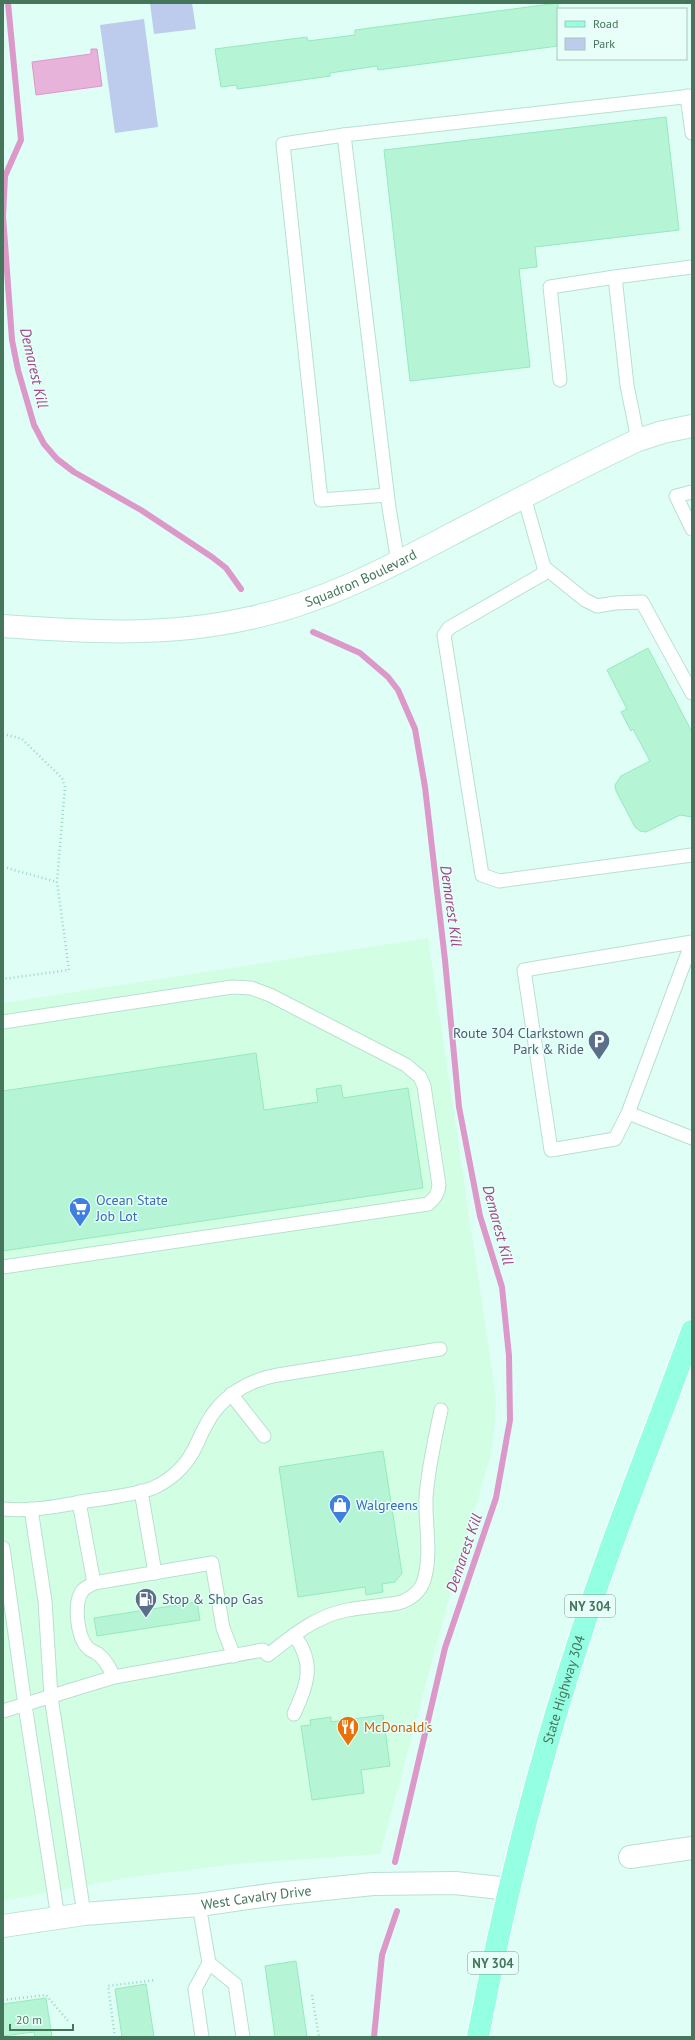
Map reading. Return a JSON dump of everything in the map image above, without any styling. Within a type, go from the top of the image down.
[{"type":"main road","name":"State Highway 304","points":[[478,2037],[509,1889],[542,1759],[582,1629],[692,1331]]},
{"type":"street","name":"Squadron Boulevard","points":[[3,626],[86,632],[168,631],[249,618],[287,609],[326,595],[398,562],[638,440],[663,432],[692,426]]},
{"type":"street","points":[[630,1857],[692,1848]]},
{"type":"street","name":"West Cavalry Drive","points":[[3,1926],[84,1914],[199,1905],[312,1890],[407,1882],[454,1883],[509,1889]]},
{"type":"lane","points":[[387,496],[321,500],[284,144],[344,135],[690,96],[692,133]]},
{"type":"lane","points":[[344,135],[387,496],[398,562]]},
{"type":"lane","points":[[560,380],[550,287],[692,267]]},
{"type":"lane","points":[[615,277],[627,385],[638,440]]},
{"type":"lane","points":[[692,492],[676,496],[692,529]]},
{"type":"lane","points":[[524,497],[544,567],[543,574],[449,628],[444,635],[482,875],[499,881],[692,855]]},
{"type":"lane","points":[[544,567],[585,600],[597,606],[615,602],[642,602],[692,693]]},
{"type":"lane","points":[[692,942],[669,1005],[628,1113],[615,1139],[552,1150],[524,970],[692,942]]},
{"type":"lane","points":[[3,1022],[232,987],[251,988],[270,995],[406,1064],[414,1070],[424,1086],[439,1185],[438,1193],[428,1204],[3,1267]]},
{"type":"lane","points":[[628,1113],[692,1138]]},
{"type":"lane","points":[[3,1509],[31,1510],[79,1502],[141,1491],[153,1488],[165,1482],[184,1466],[191,1456],[210,1418],[232,1394],[255,1380],[267,1376],[440,1348]]},
{"type":"lane","points":[[232,1394],[264,1436]]},
{"type":"lane","points":[[3,1711],[114,1677],[263,1650],[268,1655],[310,1624],[328,1616],[346,1611],[400,1602],[414,1596],[424,1581],[427,1562],[426,1497],[433,1446],[441,1410]]},
{"type":"lane","points":[[141,1491],[155,1573]]},
{"type":"lane","points":[[79,1502],[94,1583]]},
{"type":"lane","points":[[31,1510],[45,1601],[51,1697],[84,1914]]},
{"type":"lane","points":[[3,1548],[25,1705],[58,1918]]},
{"type":"lane","points":[[114,1677],[108,1665],[100,1655],[88,1648],[81,1636],[77,1611],[78,1601],[84,1589],[94,1583],[212,1563],[223,1628],[234,1656]]},
{"type":"lane","points":[[294,1635],[302,1645],[309,1669],[307,1681],[294,1714]]},
{"type":"lane","points":[[199,1905],[209,1962],[195,1989],[202,2037]]},
{"type":"lane","points":[[209,1962],[235,1984],[243,2037]]},
{"type":"path","points":[[3,734],[22,739],[62,778],[64,793],[57,882],[69,970],[3,980]]},
{"type":"path","points":[[3,867],[57,882]]},
{"type":"path","points":[[115,2037],[108,1986],[156,1980]]},
{"type":"path","points":[[3,2000],[46,1995],[69,2022]]},
{"type":"path","points":[[312,1995],[319,2037]]},
{"type":"shaded area","points":[[91,49],[97,49],[102,86],[36,95],[32,62],[91,54]]},
{"type":"shaded area","points":[[428,938],[496,1397],[495,1425],[491,1454],[448,1602],[380,1854],[236,1864],[132,1877],[3,1901],[3,1003]]},
{"type":"green space","points":[[150,3],[192,3],[196,29],[154,34]]},
{"type":"green space","points":[[144,19],[158,127],[115,133],[100,25]]},
{"type":"building","points":[[558,3],[557,46],[378,70],[377,66],[330,73],[330,76],[237,89],[237,85],[221,87],[215,49],[307,37],[308,41],[355,35],[355,30]]},
{"type":"building","points":[[666,117],[679,230],[535,247],[537,267],[519,269],[530,367],[410,381],[384,150]]},
{"type":"building","points":[[648,648],[692,732],[692,817],[680,815],[646,832],[640,831],[635,827],[616,791],[615,785],[621,776],[650,761],[633,729],[631,731],[621,712],[627,709],[607,670]]},
{"type":"building","points":[[256,1053],[264,1110],[318,1102],[316,1089],[341,1085],[343,1098],[408,1088],[423,1188],[3,1251],[3,1091]]},
{"type":"building","points":[[383,1451],[402,1573],[395,1582],[382,1584],[383,1592],[366,1595],[365,1587],[298,1597],[279,1467]]},
{"type":"building","points":[[197,1602],[200,1620],[97,1636],[94,1618]]},
{"type":"building","points":[[383,1715],[390,1766],[361,1770],[364,1793],[312,1800],[301,1726],[311,1725],[310,1720],[331,1717],[331,1722]]},
{"type":"building","points":[[296,1961],[307,2037],[275,2037],[265,1966]]},
{"type":"building","points":[[146,1984],[154,2037],[122,2037],[115,1989]]},
{"type":"building","points":[[46,1998],[52,2037],[35,2037],[34,2032],[3,2036],[3,2004]]},
{"type":"waterway","name":"Demarest Kill","points":[[8,3],[21,140],[5,176],[3,216],[12,340],[18,370],[34,425],[44,444],[57,459],[74,472],[141,510],[212,557],[226,568],[241,589]]},
{"type":"waterway","name":"Demarest Kill","points":[[313,632],[360,653],[388,677],[398,690],[415,729],[425,787],[445,960],[459,1107],[480,1216],[502,1287],[509,1356],[510,1420],[496,1498],[445,1648],[395,1862]]},
{"type":"waterway","name":"Demarest Kill","points":[[374,2037],[382,1955],[397,1911]]},
{"type":"place","name":"Route 304 Clarkstown Park & Ride","points":[[599,1060]]},
{"type":"place","name":"Ocean State Job Lot","points":[[80,1228]]},
{"type":"place","name":"Walgreens","points":[[340,1524]]},
{"type":"place","name":"Stop & Shop Gas","points":[[146,1618]]},
{"type":"place","name":"McDonald's","points":[[348,1746]]}]
